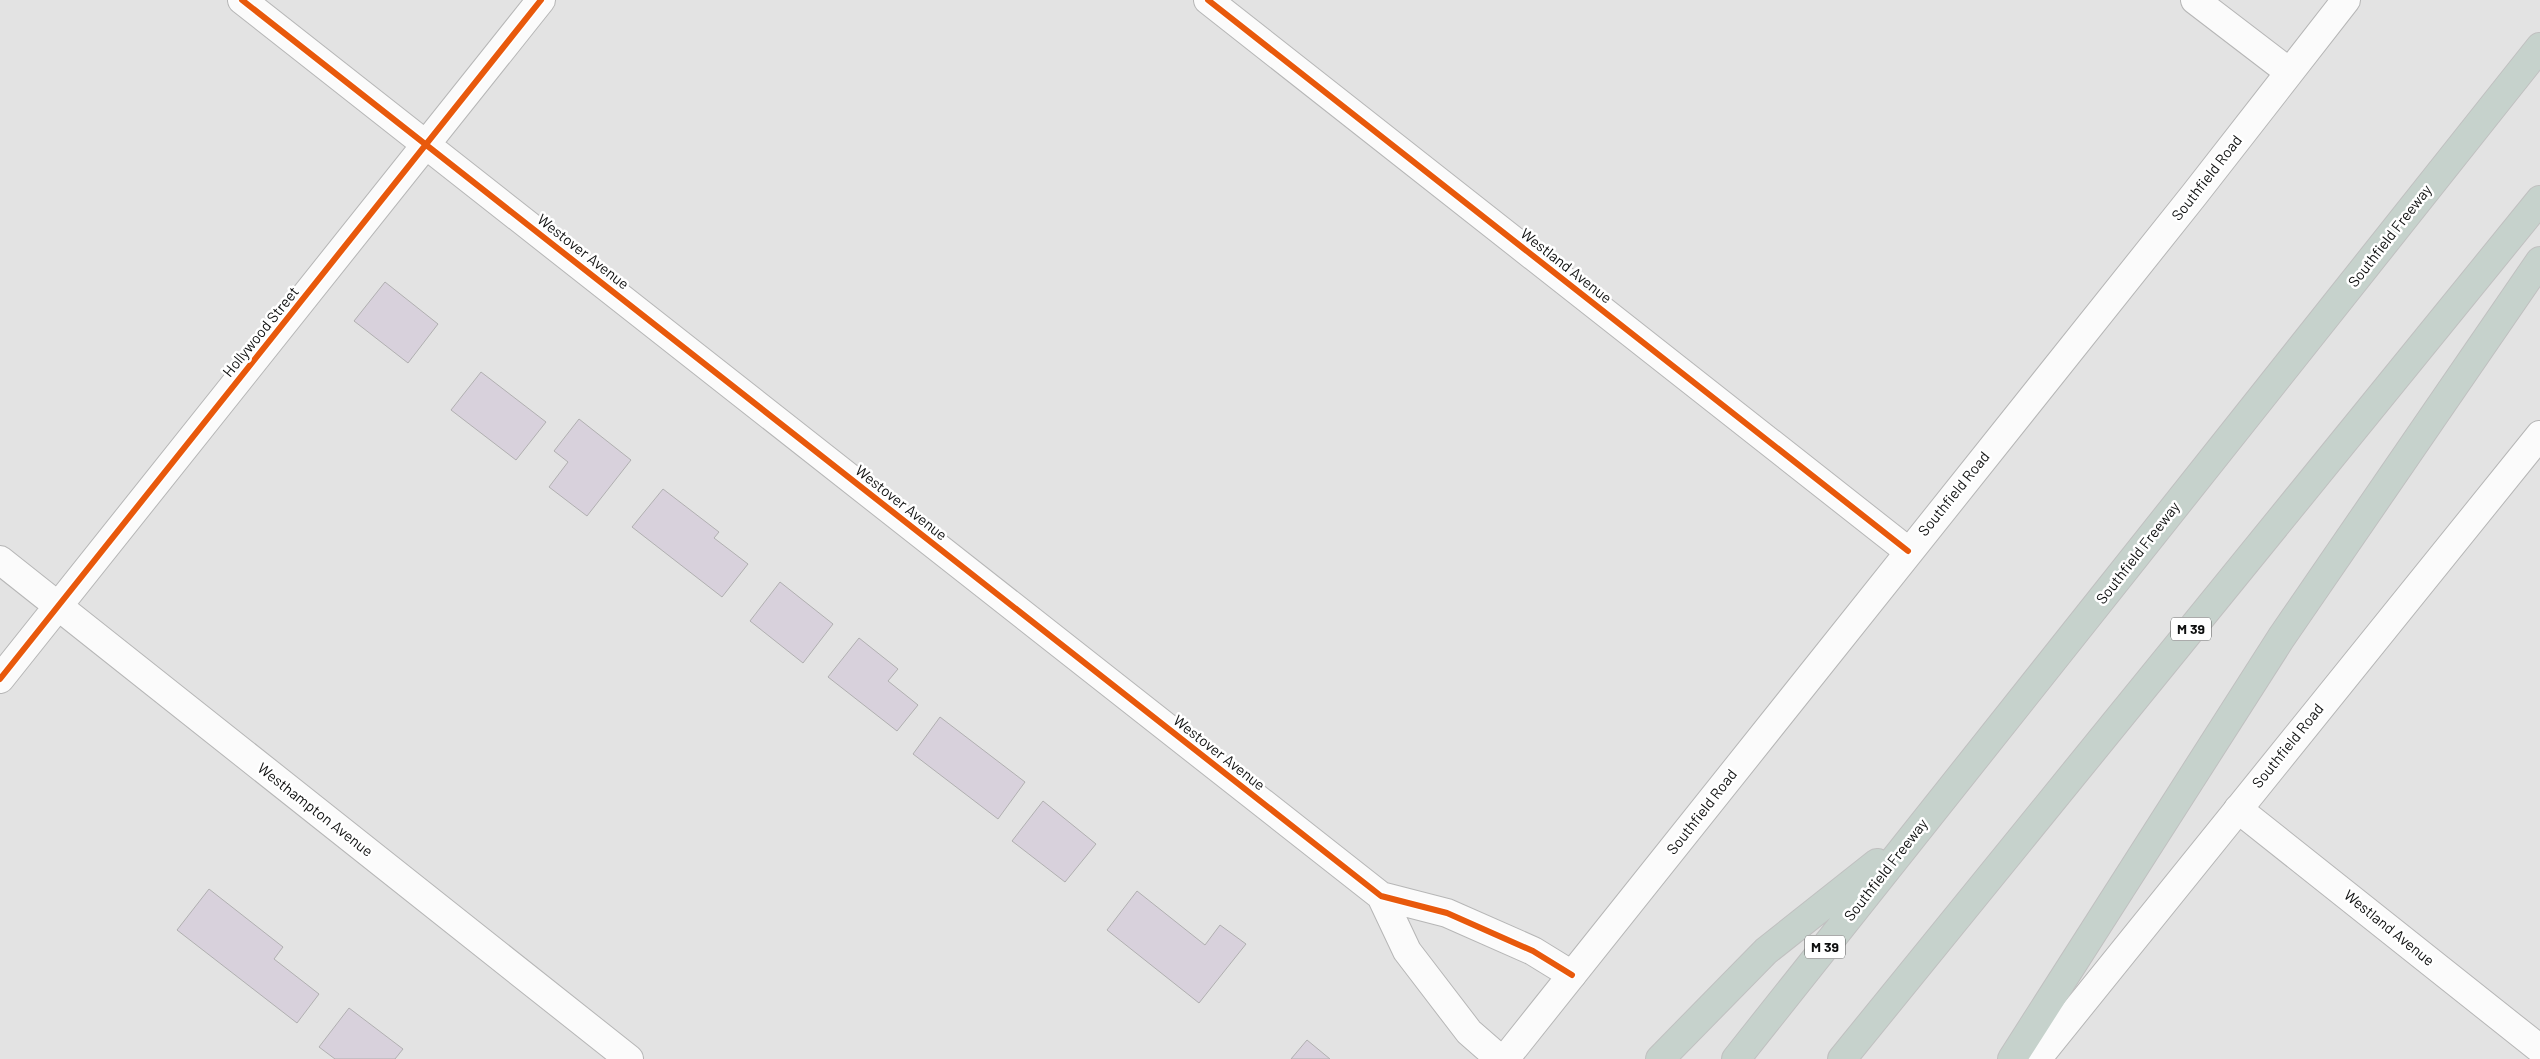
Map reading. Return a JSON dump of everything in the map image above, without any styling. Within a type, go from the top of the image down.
[{"type":"highway","name":"Southfield Freeway","points":[[1736,1059],[2540,47]]},
{"type":"highway","name":"M 39","points":[[1842,1059],[2540,200]]},
{"type":"highway","points":[[2012,1059],[2281,638],[2540,261]]},
{"type":"highway","points":[[1660,1059],[1766,950],[1914,834]]},
{"type":"street","name":"Westover Avenue","points":[[242,0],[1380,896],[1447,913],[1533,951],[1572,975]]},
{"type":"street","name":"Hollywood Street","points":[[0,679],[541,0]]},
{"type":"street","name":"Westland Avenue","points":[[1208,0],[1908,551]]},
{"type":"street","points":[[2195,0],[2289,72]]},
{"type":"street","name":"Southfield Road","points":[[1505,1059],[1908,551],[2188,203],[2346,0]]},
{"type":"street","name":"Southfield Road","points":[[2037,1059],[2540,435]]},
{"type":"street","name":"Westhampton Avenue","points":[[0,560],[630,1059]]},
{"type":"street","name":"Westland Avenue","points":[[2238,809],[2540,1049]]},
{"type":"street","name":"Westover Avenue","points":[[1380,896],[1407,950],[1468,1032],[1500,1059]]},
{"type":"building","points":[[385,282],[438,324],[408,363],[354,321]]},
{"type":"building","points":[[481,372],[546,422],[516,460],[451,410]]},
{"type":"building","points":[[579,419],[631,460],[587,516],[549,487],[568,462],[554,451]]},
{"type":"building","points":[[663,489],[719,532],[714,538],[748,564],[722,597],[632,527]]},
{"type":"building","points":[[780,582],[833,624],[803,663],[750,621]]},
{"type":"building","points":[[859,638],[898,669],[888,681],[918,705],[897,731],[828,677]]},
{"type":"building","points":[[940,717],[1025,782],[998,819],[913,754]]},
{"type":"building","points":[[1043,801],[1096,844],[1065,882],[1012,841]]},
{"type":"building","points":[[209,889],[283,947],[274,959],[319,994],[297,1023],[177,930]]},
{"type":"building","points":[[1137,891],[1205,945],[1220,925],[1246,944],[1199,1003],[1107,930]]},
{"type":"building","points":[[349,1008],[403,1049],[395,1059],[335,1059],[319,1047]]},
{"type":"building","points":[[1307,1040],[1330,1059],[1291,1059]]},
{"type":"cycle path","points":[[242,0],[1381,896],[1447,913],[1533,951],[1572,975]]},
{"type":"cycle path","points":[[0,679],[541,0]]},
{"type":"cycle path","points":[[1208,0],[1908,551]]}]
